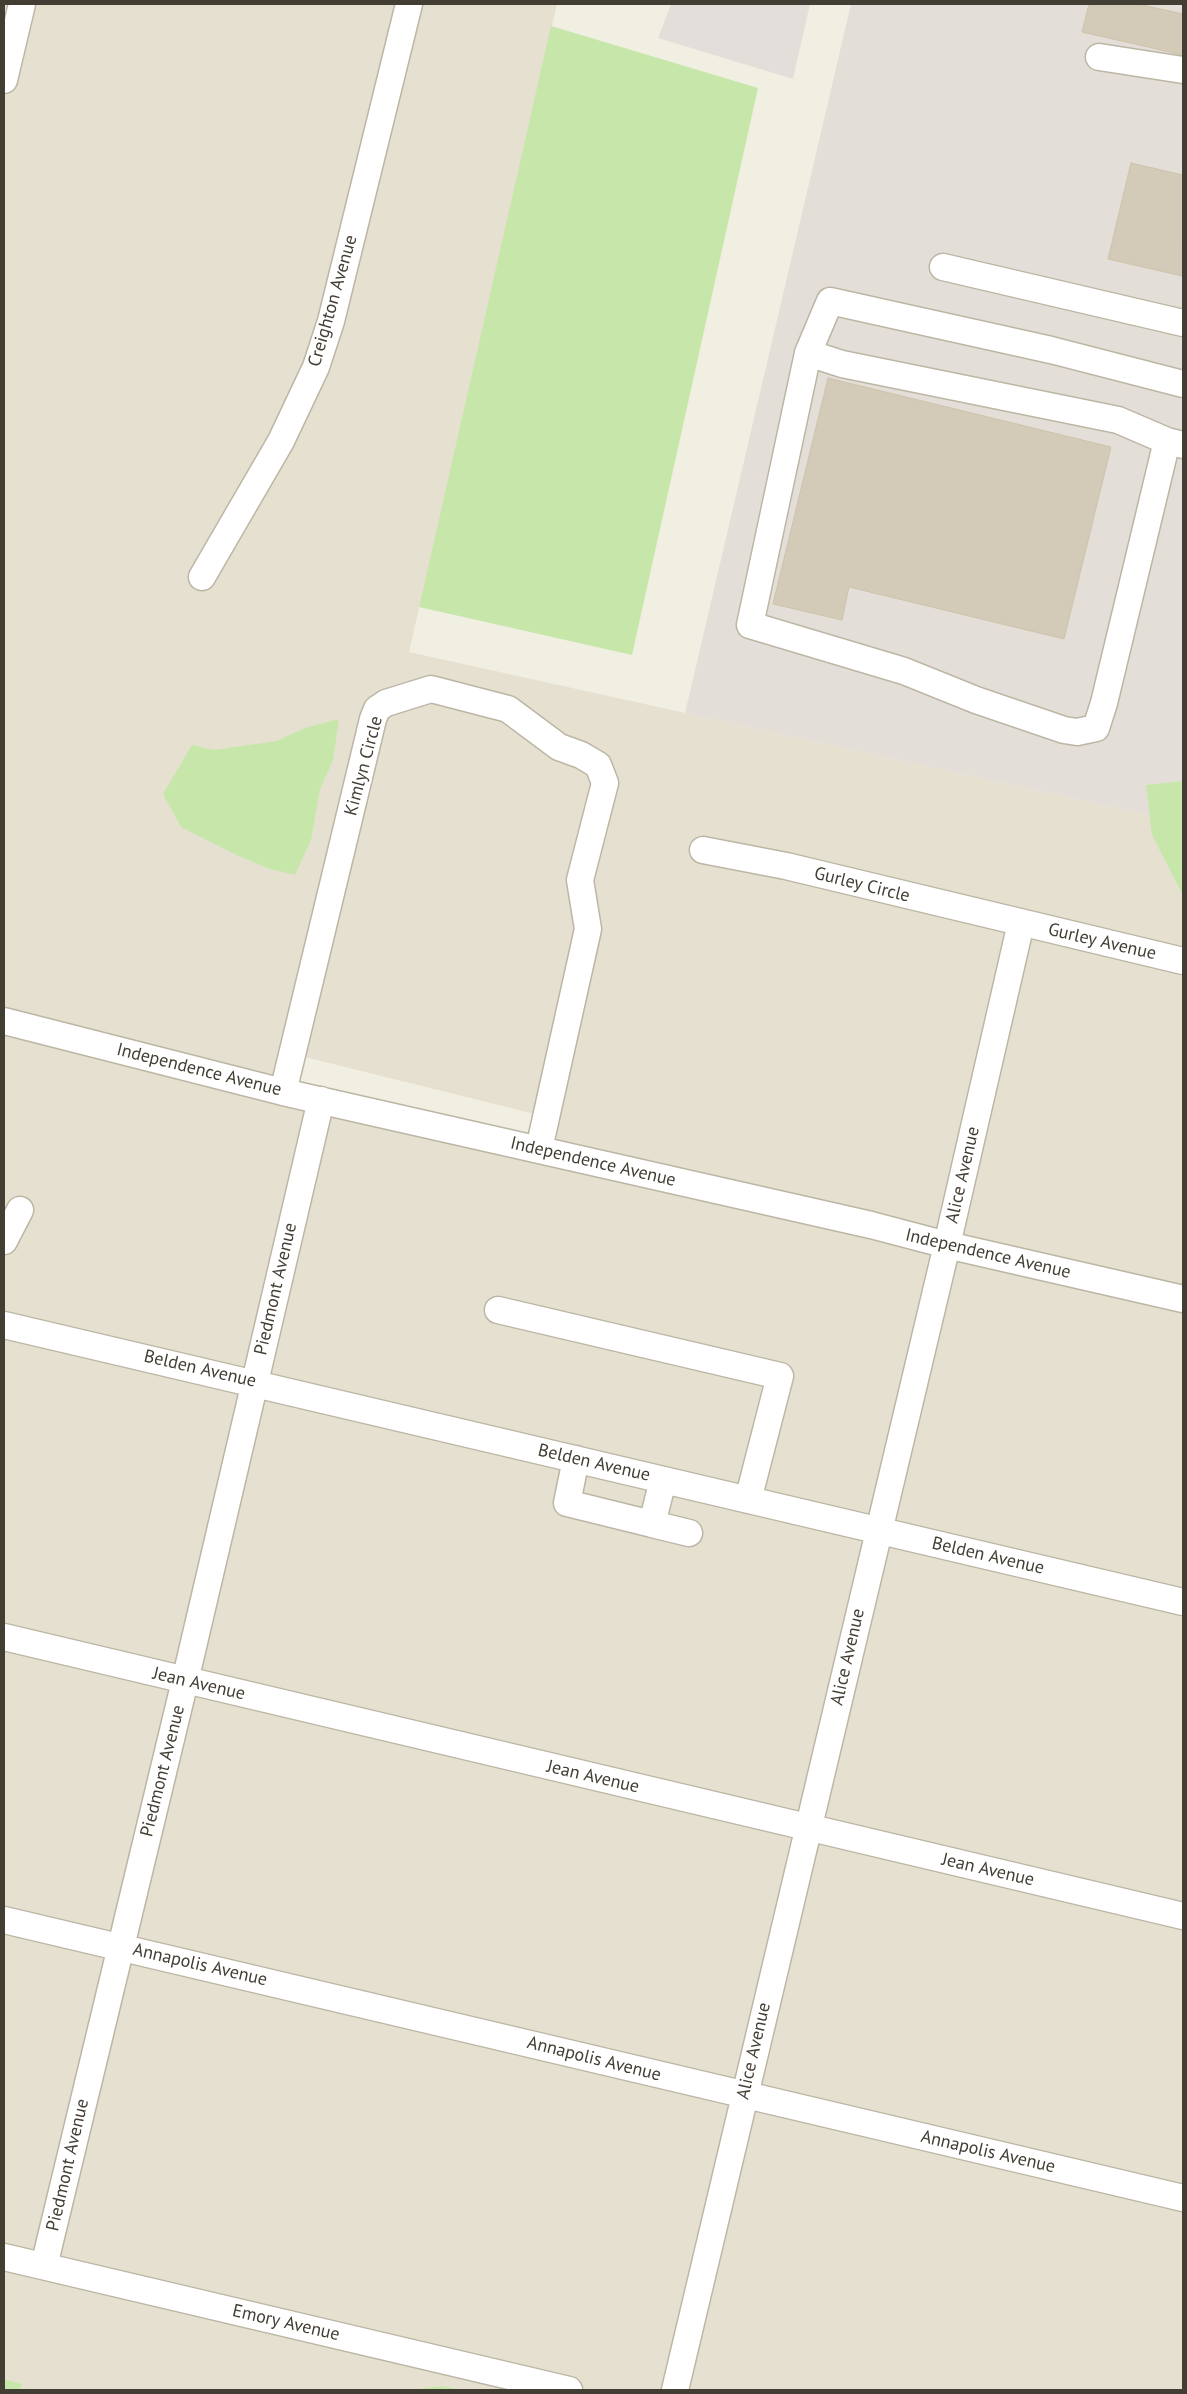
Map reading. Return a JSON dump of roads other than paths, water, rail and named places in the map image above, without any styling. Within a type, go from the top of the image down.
[{"type":"street","points":[[4,80],[22,4]]},
{"type":"street","name":"Creighton Avenue","points":[[202,577],[281,441],[316,367],[331,321],[409,4]]},
{"type":"street","points":[[1099,57],[1183,70]]},
{"type":"street","points":[[943,267],[1183,323]]},
{"type":"street","points":[[808,353],[842,364],[1118,420],[1175,443],[1096,728],[1077,732],[1064,730],[976,700],[904,671],[750,625],[808,353],[830,301],[1051,350],[1183,384]]},
{"type":"street","name":"Kimlyn Circle","points":[[283,1092],[373,718],[378,709],[386,703],[431,689],[508,709],[559,747],[581,755],[598,765],[605,783],[580,880],[588,929],[539,1149]]},
{"type":"street","name":"Gurley Circle","points":[[703,850],[786,866],[1021,923]]},
{"type":"street","name":"Gurley Avenue","points":[[1021,923],[1183,961]]},
{"type":"street","name":"Alice Avenue","points":[[674,2390],[947,1246],[1021,923]]},
{"type":"street","name":"Independence Avenue","points":[[4,1022],[283,1092],[871,1225],[947,1246],[1183,1299]]},
{"type":"street","name":"Piedmont Avenue","points":[[44,2266],[185,1681],[321,1100]]},
{"type":"street","points":[[4,1241],[20,1210]]},
{"type":"street","points":[[498,1310],[780,1376],[748,1500]]},
{"type":"street","name":"Belden Avenue","points":[[4,1325],[254,1382],[1183,1602]]},
{"type":"street","points":[[576,1459],[567,1503],[689,1533]]},
{"type":"street","points":[[652,1524],[664,1480]]},
{"type":"street","name":"Jean Avenue","points":[[4,1637],[1183,1916]]},
{"type":"street","name":"Annapolis Avenue","points":[[4,1920],[1183,2198]]},
{"type":"street","name":"Emory Avenue","points":[[4,2257],[569,2390]]}]
